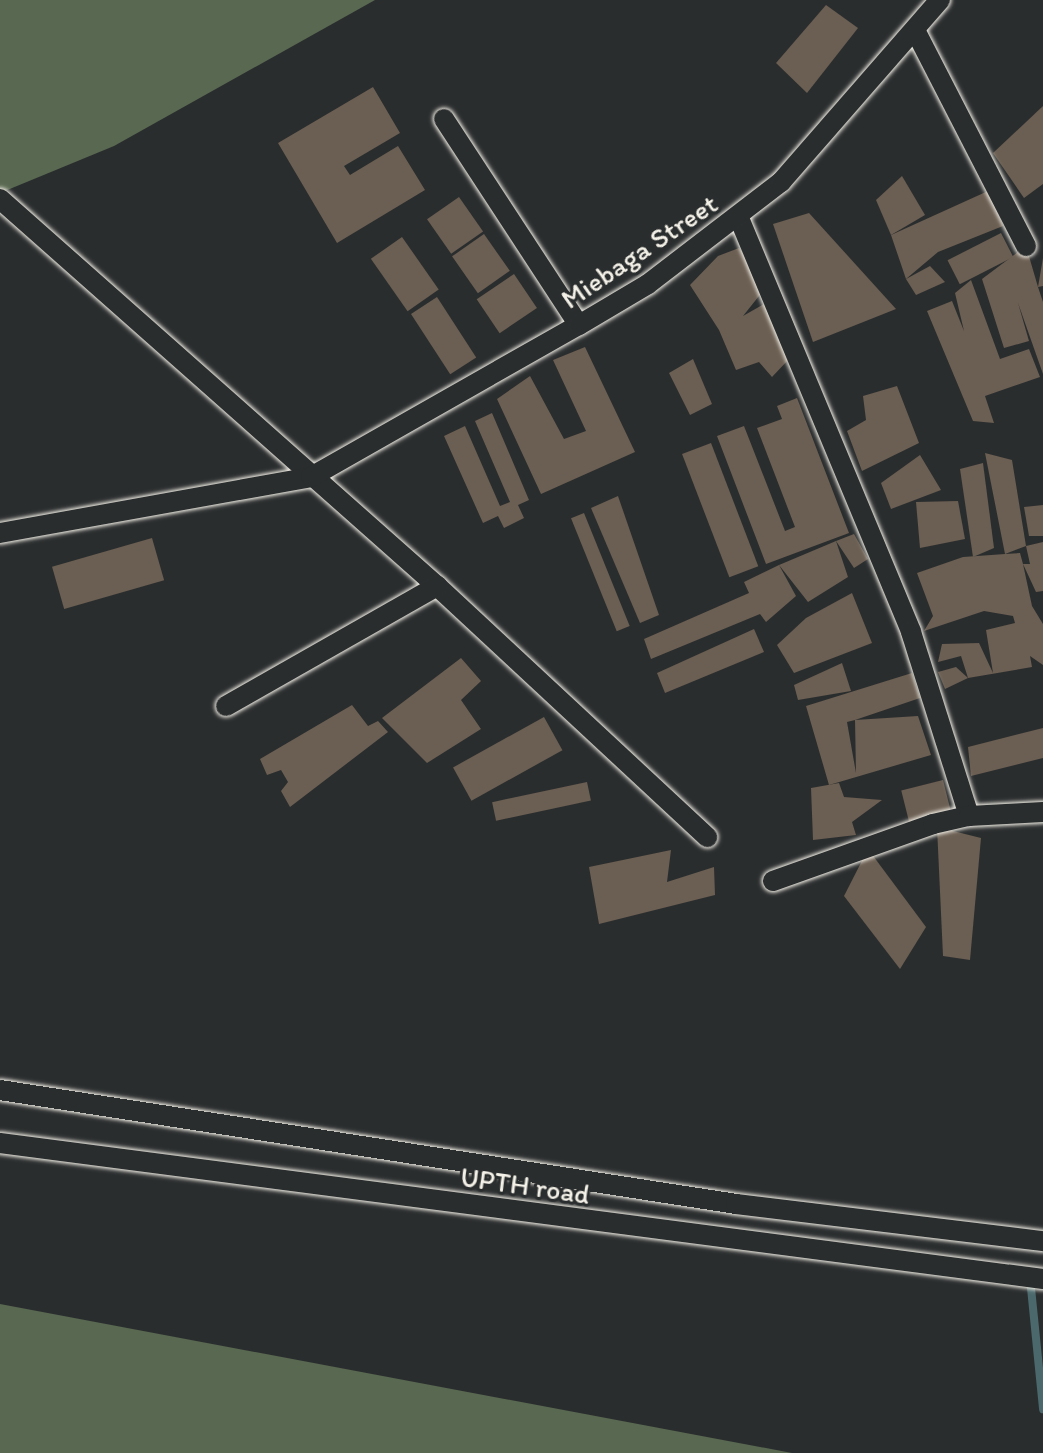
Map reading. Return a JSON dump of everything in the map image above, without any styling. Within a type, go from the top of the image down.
[{"type":"street","name":"Miebaga Street","points":[[0,533],[311,477],[579,325],[739,218],[781,182],[940,0]]},
{"type":"street","points":[[915,30],[1026,246]]},
{"type":"street","points":[[444,119],[579,325]]},
{"type":"street","points":[[0,199],[437,586],[707,837]]},
{"type":"street","points":[[739,218],[911,632],[969,816]]},
{"type":"street","points":[[226,706],[437,586]]},
{"type":"street","points":[[773,881],[969,816],[1043,812]]},
{"type":"street","points":[[0,1090],[736,1204],[1043,1241]]},
{"type":"street","name":"UPTH road","points":[[0,1143],[1043,1279]]},
{"type":"green space","points":[[0,0],[375,0],[114,146],[0,193]]},
{"type":"green space","points":[[0,1304],[792,1453],[0,1453]]},
{"type":"building","points":[[826,5],[858,28],[807,93],[776,63]]},
{"type":"building","points":[[373,87],[400,133],[344,166],[350,175],[398,146],[425,190],[337,243],[278,143]]},
{"type":"building","points":[[1043,106],[1043,184],[1024,198],[993,153]]},
{"type":"building","points":[[902,176],[925,215],[891,235],[876,200]]},
{"type":"building","points":[[988,191],[1003,226],[938,252],[906,279],[891,235]]},
{"type":"building","points":[[459,197],[483,231],[451,254],[427,219]]},
{"type":"building","points":[[809,213],[896,309],[813,342],[773,224]]},
{"type":"building","points":[[1001,233],[1013,257],[960,284],[948,260]]},
{"type":"building","points":[[484,234],[510,271],[478,293],[452,256]]},
{"type":"building","points":[[402,237],[439,289],[408,311],[371,259]]},
{"type":"building","points":[[1026,246],[1043,302],[1043,374],[1018,303],[1029,341],[1004,348],[982,279]]},
{"type":"building","points":[[739,248],[767,286],[743,316],[764,304],[789,359],[772,377],[759,362],[736,370],[719,330],[690,285],[718,256]]},
{"type":"building","points":[[1043,258],[1043,286],[1038,287]]},
{"type":"building","points":[[930,266],[945,282],[916,295],[906,279]]},
{"type":"building","points":[[514,274],[537,308],[500,333],[477,299]]},
{"type":"building","points":[[971,280],[1000,359],[1029,349],[1040,377],[985,396],[994,423],[973,421],[927,311],[952,301],[964,331],[955,293]]},
{"type":"building","points":[[437,297],[476,357],[450,374],[411,314]]},
{"type":"building","points":[[585,347],[635,452],[541,494],[497,399],[530,376],[564,439],[586,431],[553,360]]},
{"type":"building","points":[[693,359],[712,404],[690,415],[669,373]]},
{"type":"building","points":[[897,386],[919,443],[862,471],[847,431],[866,420],[863,396]]},
{"type":"building","points":[[797,398],[849,533],[766,564],[717,436],[744,426],[785,531],[795,527],[757,428],[782,419],[777,406]]},
{"type":"building","points":[[492,413],[529,500],[518,505],[524,518],[504,528],[498,516],[483,523],[444,436],[465,426],[500,506],[510,502],[475,421]]},
{"type":"building","points":[[711,443],[758,566],[729,577],[682,454]]},
{"type":"building","points":[[985,453],[1012,460],[1026,546],[1005,554]]},
{"type":"building","points":[[920,455],[941,490],[891,509],[881,483]]},
{"type":"building","points":[[983,463],[994,548],[973,557],[960,469]]},
{"type":"building","points":[[618,496],[659,615],[640,623],[591,508]]},
{"type":"building","points":[[958,501],[965,539],[920,548],[916,502]]},
{"type":"building","points":[[1043,505],[1043,536],[1029,536],[1024,507]]},
{"type":"building","points":[[584,513],[630,626],[617,631],[571,518]]},
{"type":"building","points":[[854,534],[868,559],[854,568],[836,541]]},
{"type":"building","points":[[152,538],[164,580],[64,609],[52,567]]},
{"type":"building","points":[[836,541],[848,577],[808,602],[779,565]]},
{"type":"building","points":[[1043,542],[1043,591],[1036,592],[1023,564],[1030,564],[1026,546]]},
{"type":"building","points":[[1020,553],[1032,606],[1043,624],[1043,665],[1030,656],[1032,667],[968,678],[961,656],[938,662],[942,644],[979,643],[993,673],[986,630],[1015,623],[1013,616],[984,611],[924,631],[933,616],[917,573],[963,557]]},
{"type":"building","points":[[779,565],[796,596],[766,622],[760,614],[651,659],[644,639],[749,593],[744,582]]},
{"type":"building","points":[[852,593],[872,643],[794,673],[777,645],[806,618]]},
{"type":"building","points":[[754,629],[764,652],[665,693],[657,673]]},
{"type":"building","points":[[461,658],[481,681],[461,700],[481,729],[427,763],[382,718]]},
{"type":"building","points":[[842,663],[851,691],[798,700],[794,685]]},
{"type":"building","points":[[956,667],[968,678],[945,689],[938,672]]},
{"type":"building","points":[[912,673],[920,698],[855,720],[918,716],[931,755],[829,785],[806,706]],"holes":[[[855,720],[856,773],[847,722]]]},
{"type":"building","points":[[352,705],[368,726],[378,721],[388,732],[290,807],[281,791],[288,782],[281,770],[267,775],[260,759]]},
{"type":"building","points":[[544,717],[562,750],[471,801],[453,767]]},
{"type":"building","points":[[1043,728],[1043,758],[971,776],[968,747]]},
{"type":"building","points":[[943,780],[951,813],[910,823],[901,790]]},
{"type":"building","points":[[587,782],[591,801],[496,821],[492,802]]},
{"type":"building","points":[[839,783],[844,797],[882,800],[852,822],[856,835],[813,840],[811,788]]},
{"type":"building","points":[[937,827],[981,838],[970,960],[943,956]]},
{"type":"building","points":[[868,849],[926,927],[900,969],[844,896]]},
{"type":"building","points":[[671,850],[667,882],[714,867],[715,895],[599,924],[589,867]]},
{"type":"waterway","points":[[1030,1278],[1043,1409]]}]
